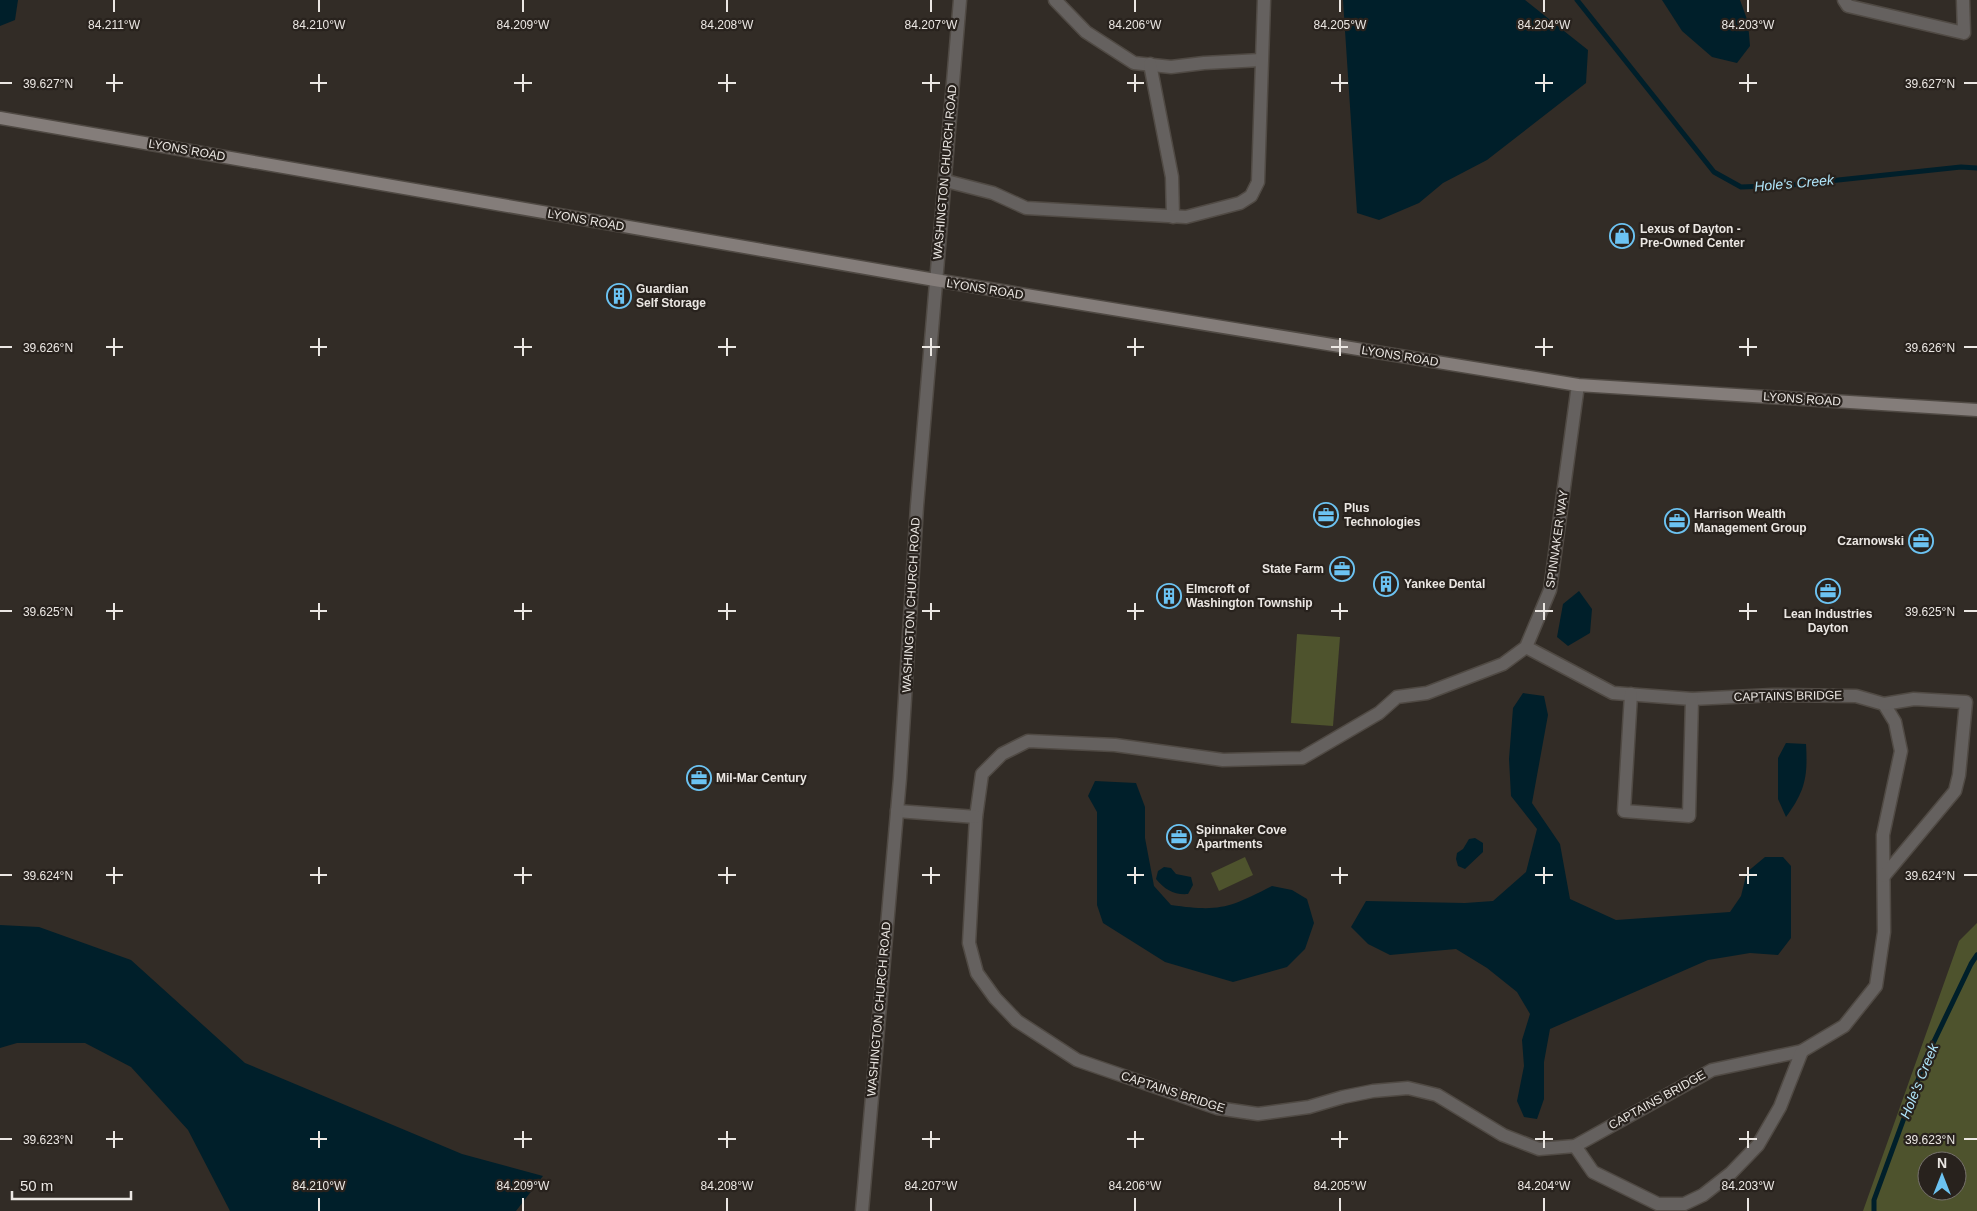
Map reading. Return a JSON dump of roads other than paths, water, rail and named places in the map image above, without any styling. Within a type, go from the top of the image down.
[{"type":"main road","name":"LYONS ROAD","points":[[0,118],[935,280],[1578,385],[1977,410]]},
{"type":"street","name":"WASHINGTON CHURCH ROAD","points":[[862,1211],[897,811],[917,506],[960,0]]},
{"type":"street","points":[[1055,0],[1086,32],[1134,63],[1170,67],[1261,60]]},
{"type":"street","points":[[946,181],[993,193],[1026,208],[1186,217],[1240,203],[1251,196],[1258,182],[1264,0]]},
{"type":"street","points":[[1844,0],[1848,6],[1964,33],[1963,0]]},
{"type":"street","points":[[1150,64],[1172,177],[1173,216]]},
{"type":"street","name":"SPINNAKER WAY","points":[[1526,647],[1550,590],[1578,385]]},
{"type":"street","name":"CAPTAINS BRIDGE","points":[[1884,704],[1895,722],[1901,752],[1883,835],[1884,932],[1876,986],[1844,1026],[1802,1051],[1712,1070],[1575,1146],[1539,1149],[1503,1135],[1437,1095],[1408,1088],[1373,1091],[1309,1107],[1258,1114],[1217,1108],[1077,1060],[1017,1020],[995,998],[977,973],[969,943],[976,817],[982,774],[1002,754],[1028,741],[1115,745],[1223,760],[1302,758],[1379,713],[1397,697],[1427,693],[1474,677],[1503,664],[1526,647],[1613,693],[1692,699],[1773,695],[1856,696],[1884,704],[1914,699],[1966,702],[1959,775],[1955,790],[1884,876]]},
{"type":"street","points":[[1631,694],[1624,811],[1689,816],[1692,699]]},
{"type":"street","points":[[897,811],[976,817]]},
{"type":"street","points":[[1575,1146],[1593,1172],[1658,1204],[1684,1204],[1703,1195],[1731,1173],[1758,1145],[1780,1107],[1802,1051]]},
{"type":"water","points":[[0,0],[18,0],[15,20],[0,26]]},
{"type":"water","points":[[1343,0],[1525,0],[1588,50],[1586,83],[1487,160],[1443,183],[1419,203],[1379,220],[1357,213]]},
{"type":"water","points":[[1662,0],[1740,0],[1748,22],[1750,46],[1737,63],[1712,57],[1682,31]]},
{"type":"water","points":[[1579,591],[1592,609],[1590,633],[1568,646],[1557,637],[1563,604]]},
{"type":"water","points":[[1523,693],[1544,696],[1548,715],[1532,803],[1560,844],[1570,899],[1616,920],[1730,912],[1741,896],[1747,872],[1765,857],[1783,857],[1791,866],[1791,938],[1778,955],[1750,953],[1708,960],[1550,1029],[1544,1062],[1544,1099],[1537,1119],[1524,1117],[1517,1101],[1524,1066],[1522,1040],[1530,1014],[1517,992],[1487,968],[1456,949],[1390,955],[1368,944],[1351,927],[1366,901],[1465,903],[1493,901],[1526,872],[1537,829],[1511,796],[1509,759],[1513,708]]},
{"type":"water","points":[[1786,743],[1806,744],[1806,775],[1801,791],[1786,817],[1778,799],[1778,758]]},
{"type":"water","points":[[1095,781],[1136,783],[1145,807],[1145,838],[1154,886],[1171,905],[1213,908],[1234,904],[1272,886],[1292,890],[1307,899],[1314,923],[1305,949],[1287,967],[1233,982],[1165,962],[1103,923],[1097,905],[1097,812],[1088,796]]},
{"type":"water","points":[[1475,838],[1483,843],[1483,852],[1465,869],[1458,866],[1457,853],[1463,849],[1469,839]]},
{"type":"water","points":[[1164,867],[1171,868],[1176,874],[1191,877],[1193,885],[1188,894],[1174,893],[1159,883],[1156,879],[1158,871]]},
{"type":"water","points":[[0,925],[39,927],[131,960],[245,1063],[462,1154],[543,1176],[516,1211],[230,1211],[188,1130],[131,1067],[85,1043],[17,1043],[0,1048]]},
{"type":"waterway","name":"Hole's Creek","points":[[1577,0],[1714,172],[1741,187],[1791,185],[1961,167],[1977,168]]},
{"type":"waterway","name":"Hole's Creek","points":[[1874,1211],[1874,1200],[1926,1058],[1977,955]]},
{"type":"place","name":"Lexus of Dayton - Pre-Owned Center","points":[[1622,236]]},
{"type":"place","name":"Guardian Self Storage","points":[[619,296]]},
{"type":"place","name":"Plus Technologies","points":[[1326,515]]},
{"type":"place","name":"Harrison Wealth Management Group","points":[[1677,521]]},
{"type":"place","name":"Czarnowski","points":[[1921,541]]},
{"type":"place","name":"State Farm","points":[[1342,569]]},
{"type":"place","name":"Yankee Dental","points":[[1386,584]]},
{"type":"place","name":"Lean Industries Dayton","points":[[1828,591]]},
{"type":"place","name":"Elmcroft of Washington Township","points":[[1169,596]]},
{"type":"place","name":"Mil-Mar Century","points":[[699,778]]},
{"type":"place","name":"Spinnaker Cove Apartments","points":[[1179,837]]}]
